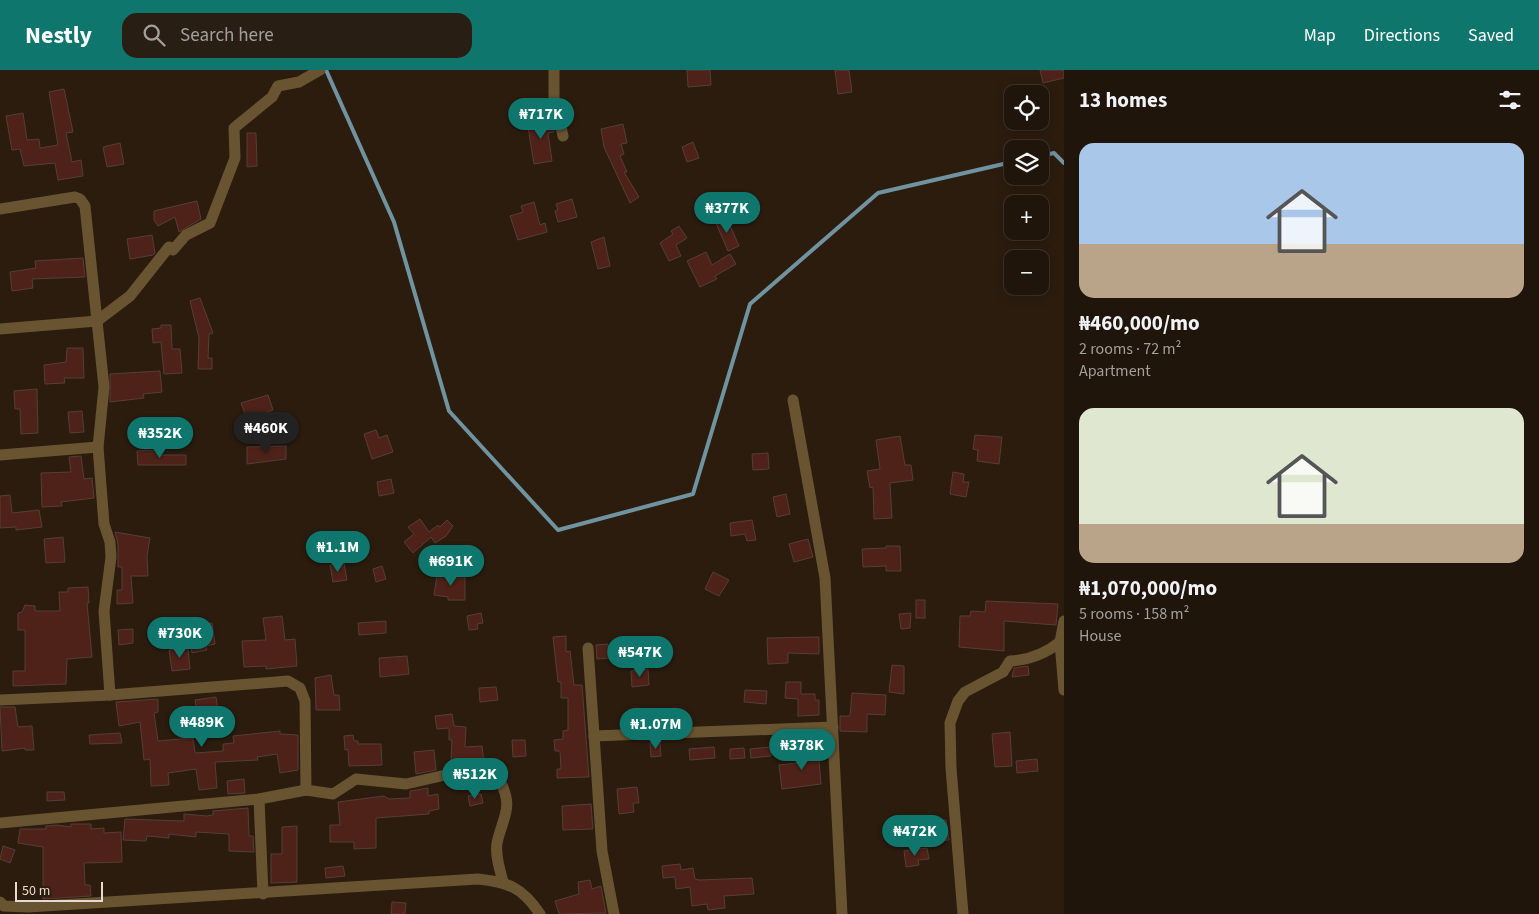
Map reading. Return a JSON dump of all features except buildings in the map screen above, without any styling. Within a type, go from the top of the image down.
[{"type":"street","points":[[0,329],[97,321],[130,296],[169,247],[173,250],[176,249],[186,235],[210,223],[235,158],[234,128],[272,97],[278,86],[299,82],[320,70]]},
{"type":"street","points":[[554,70],[554,97],[563,136]]},
{"type":"street","points":[[0,209],[75,197],[80,199],[85,206],[104,386],[98,446],[104,524],[110,542],[112,557],[104,611],[110,694]]},
{"type":"street","points":[[793,400],[825,578],[842,914]]},
{"type":"street","points":[[0,455],[98,446]]},
{"type":"street","points":[[1064,621],[1060,642],[1064,690]]},
{"type":"street","points":[[963,914],[951,768],[950,723],[958,701],[965,692],[1003,672],[1010,661],[1025,660],[1049,650],[1060,642]]},
{"type":"street","points":[[588,648],[602,852],[614,914]]},
{"type":"street","points":[[0,700],[288,681],[300,688],[305,701],[306,790]]},
{"type":"street","points":[[594,736],[833,727]]},
{"type":"street","points":[[0,823],[259,799],[306,790],[333,794],[356,779],[406,784],[454,773],[478,773],[500,780],[507,796],[507,811],[497,845],[497,858],[503,882]]},
{"type":"street","points":[[259,799],[263,894]]},
{"type":"street","points":[[0,894],[3,907],[28,907],[263,894],[478,879],[503,882],[521,892],[540,914]]},
{"type":"waterway","points":[[326,70],[394,222],[449,411],[558,530],[693,494],[750,304],[878,193],[1004,164]]},
{"type":"waterway","points":[[1049,154],[1054,153],[1064,163]]}]
